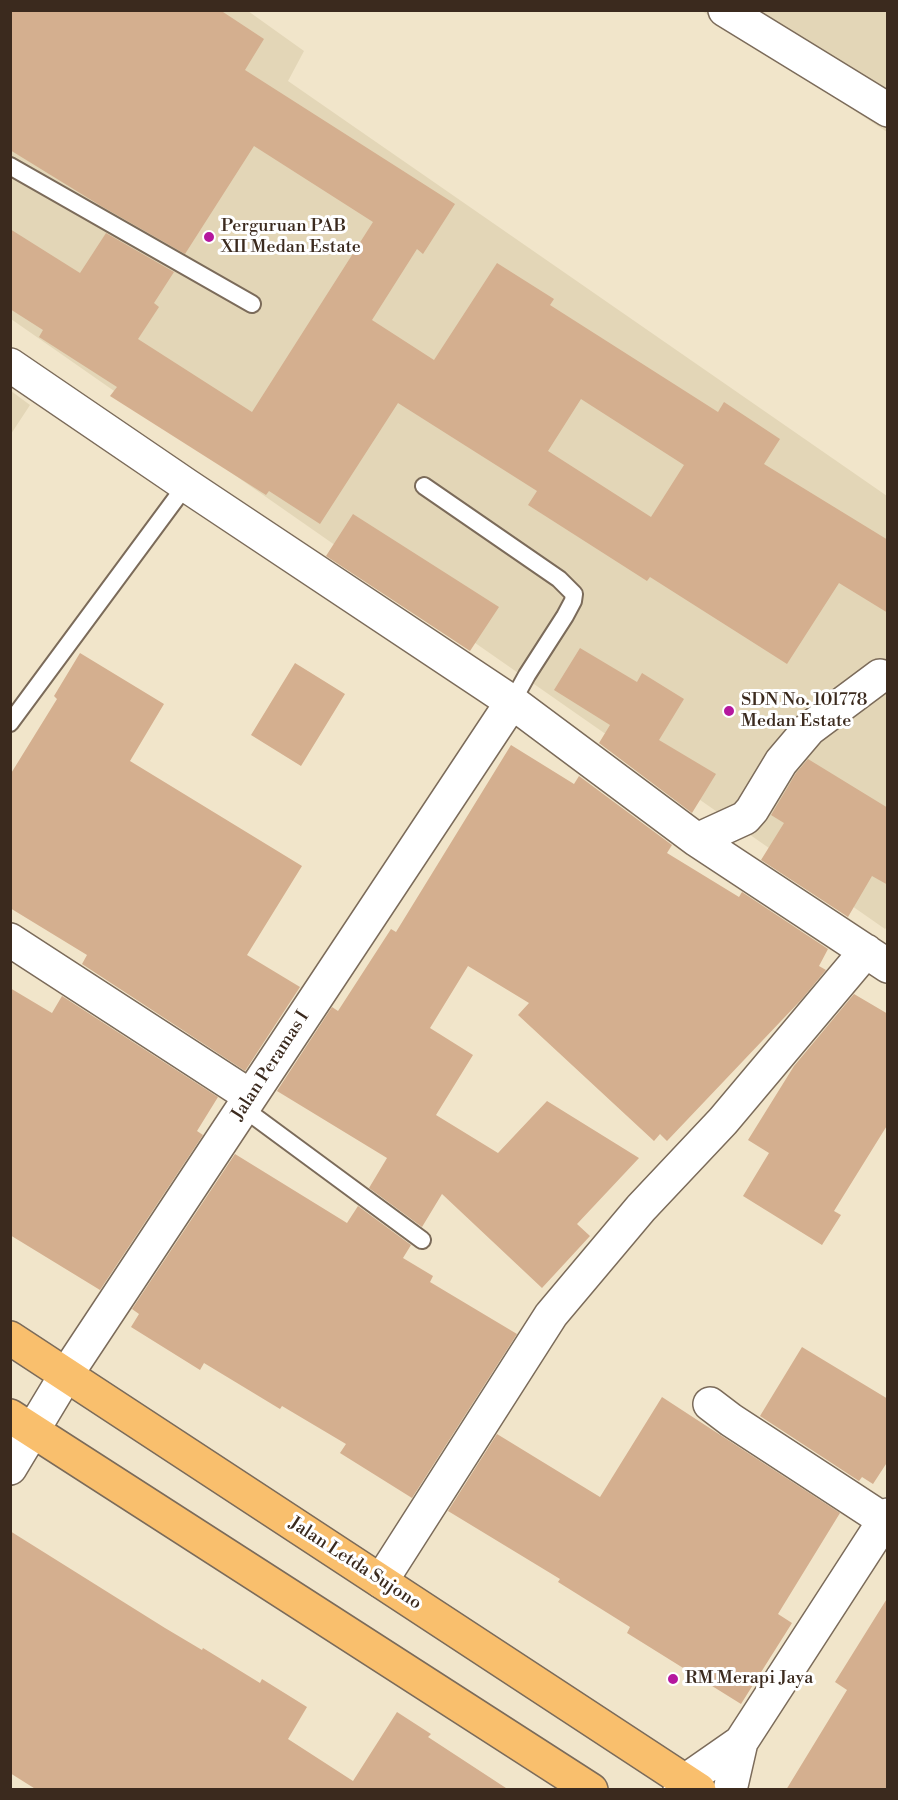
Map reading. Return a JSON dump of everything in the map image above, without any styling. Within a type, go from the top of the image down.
[{"type":"highway","name":"Jalan Letda Sujono","points":[[10,1338],[381,1581],[688,1787]]},
{"type":"highway","points":[[22,1424],[591,1790]]},
{"type":"street","points":[[725,10],[888,110]]},
{"type":"street","points":[[10,365],[512,702],[698,840],[877,959],[641,1208],[551,1315],[381,1581]]},
{"type":"street","points":[[698,840],[745,818],[781,762],[809,729],[880,676]]},
{"type":"street","name":"Jalan Peramas I","points":[[10,1468],[22,1424],[66,1375],[512,702]]},
{"type":"street","points":[[10,940],[246,1102]]},
{"type":"street","points":[[688,1787],[741,1742],[886,1517],[731,1420],[710,1404]]},
{"type":"street","points":[[730,1790],[741,1742]]},
{"type":"lane","points":[[10,166],[252,304]]},
{"type":"lane","points":[[10,723],[186,485]]},
{"type":"lane","points":[[424,486],[559,579],[574,594],[565,616],[512,702]]},
{"type":"lane","points":[[246,1102],[422,1240]]},
{"type":"shaded area","name":"SDN No. 101778 Medan Estate","points":[[11,11],[248,11],[304,51],[288,81],[887,496],[888,926],[885,929],[11,319]]},
{"type":"shaded area","points":[[702,11],[887,11],[887,132]]},
{"type":"shaded area","points":[[11,391],[30,405],[11,434]]},
{"type":"building","points":[[10,10],[220,10],[264,39],[245,70],[455,204],[423,254],[417,249],[372,320],[434,360],[497,263],[554,299],[550,305],[718,412],[724,402],[780,439],[764,464],[888,540],[888,613],[839,583],[787,664],[650,577],[647,581],[528,505],[537,491],[398,403],[320,524],[269,491],[266,495],[110,396],[117,387],[39,337],[43,330],[10,309],[10,229],[80,273],[106,233],[174,272],[154,303],[159,307],[138,339],[252,412],[373,222],[254,146],[185,254],[10,150]],"holes":[[[581,399],[684,465],[651,517],[548,451]]]},
{"type":"building","points":[[353,514],[499,607],[470,651],[326,556]]},
{"type":"building","points":[[580,648],[637,682],[642,673],[684,699],[659,740],[716,774],[692,813],[599,743],[610,725],[554,690]]},
{"type":"building","points":[[80,653],[164,704],[130,761],[302,866],[247,955],[300,987],[245,1071],[82,964],[87,955],[10,908],[10,775],[57,699],[54,696]]},
{"type":"building","points":[[295,663],[345,694],[301,766],[251,735]]},
{"type":"building","points":[[511,745],[574,784],[579,776],[672,845],[667,853],[739,897],[742,892],[828,949],[819,966],[826,970],[801,1000],[667,1141],[660,1134],[654,1141],[518,1015],[529,1003],[468,966],[430,1028],[473,1055],[436,1115],[498,1153],[547,1101],[639,1158],[577,1224],[590,1236],[542,1288],[442,1194],[422,1227],[369,1188],[387,1158],[277,1091],[332,1007],[338,1011],[391,929],[396,932]]},
{"type":"building","points":[[808,759],[888,808],[888,885],[872,876],[848,917],[761,860],[784,823],[771,815],[796,773]]},
{"type":"building","points":[[10,988],[52,1013],[62,996],[218,1097],[197,1131],[203,1135],[100,1290],[10,1235]]},
{"type":"building","points":[[854,994],[888,1014],[888,1124],[834,1211],[841,1215],[822,1245],[743,1196],[769,1153],[748,1140],[794,1066]]},
{"type":"building","points":[[235,1154],[347,1223],[358,1206],[411,1245],[403,1258],[433,1276],[430,1282],[517,1334],[412,1498],[340,1453],[346,1444],[282,1406],[280,1409],[204,1363],[200,1370],[131,1327],[139,1314],[132,1309]]},
{"type":"building","points":[[802,1347],[888,1399],[888,1461],[873,1484],[862,1477],[859,1481],[760,1416]]},
{"type":"building","points":[[662,1397],[840,1513],[778,1614],[792,1623],[741,1704],[627,1633],[630,1627],[558,1582],[560,1579],[448,1511],[497,1434],[600,1497]]},
{"type":"building","points":[[10,1531],[202,1650],[203,1648],[260,1683],[262,1679],[307,1707],[288,1739],[353,1781],[397,1712],[431,1734],[428,1737],[509,1790],[37,1790],[10,1773]]},
{"type":"building","points":[[888,1597],[888,1790],[786,1790],[847,1690],[835,1682]]},
{"type":"place","name":"Perguruan PAB XII Medan Estate","points":[[209,237]]},
{"type":"place","name":"SDN No. 101778 Medan Estate","points":[[729,711]]},
{"type":"place","name":"RM Merapi Jaya","points":[[673,1679]]}]
